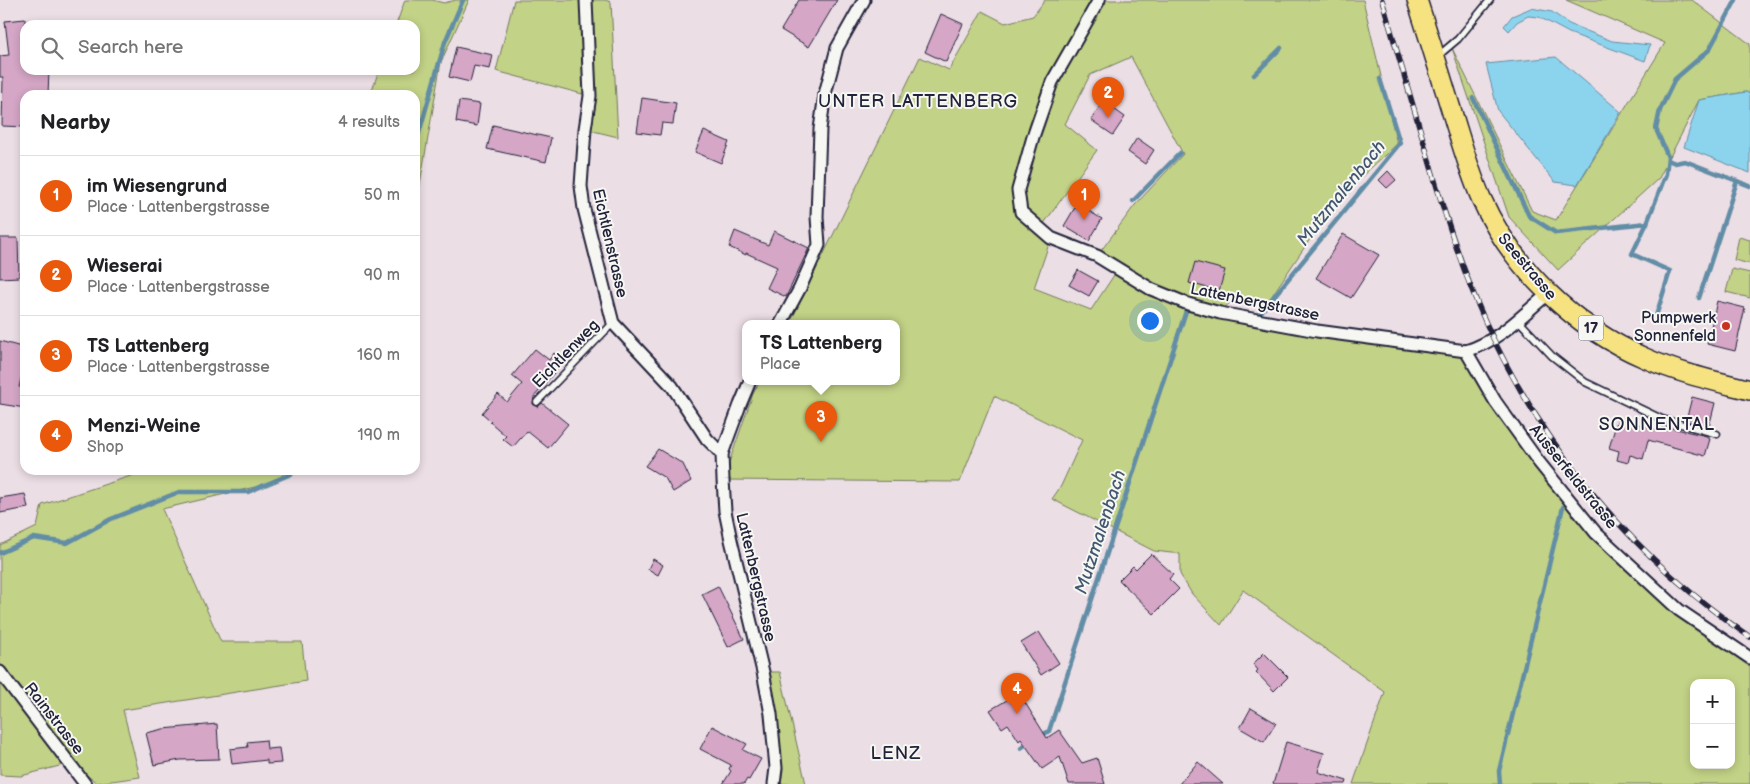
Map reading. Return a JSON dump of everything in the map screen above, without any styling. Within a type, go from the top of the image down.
[{"type":"main road","name":"Seestrasse","points":[[1417,0],[1480,198],[1504,243],[1548,294],[1576,318],[1609,339],[1645,358],[1693,375],[1750,390]]},
{"type":"street","name":"Eichtlenstrasse","points":[[586,0],[590,96],[585,129],[581,186],[584,209],[613,322],[672,386],[707,439],[722,454]]},
{"type":"street","points":[[782,320],[800,288],[818,245],[820,129],[825,94],[838,48],[864,0]]},
{"type":"street","name":"Lattenbergstrasse","points":[[1099,0],[1052,82],[1033,137],[1018,190],[1021,212],[1051,238],[1097,256],[1151,289],[1188,304],[1220,313],[1317,331],[1466,351]]},
{"type":"street","points":[[1466,351],[1483,346],[1518,320],[1548,294]]},
{"type":"street","name":"Ausserfeldstrasse","points":[[1466,351],[1495,401],[1538,462],[1596,533],[1679,610],[1750,658]]},
{"type":"street","name":"Lattenbergstrasse","points":[[748,385],[722,454],[725,511],[771,714],[776,768],[774,784]]},
{"type":"street","name":"Rainstrasse","points":[[0,672],[85,784]]},
{"type":"lane","points":[[1435,58],[1458,39],[1490,0]]},
{"type":"lane","points":[[1518,320],[1552,356],[1585,382],[1662,419],[1717,434]]},
{"type":"lane","name":"Eichtlenweg","points":[[537,402],[613,322]]},
{"type":"green space","points":[[405,0],[432,0],[444,3],[456,0],[469,0],[441,62],[420,184],[420,90],[372,90],[377,75],[420,75],[420,20],[398,20]]},
{"type":"green space","points":[[514,0],[605,0],[611,2],[618,137],[585,129],[590,96],[496,71]]},
{"type":"green space","points":[[1045,0],[1363,0],[1397,144],[1337,199],[1265,306],[1236,296],[1220,313],[1466,351],[1596,533],[1679,610],[1750,658],[1750,784],[1353,784],[1385,692],[1243,590],[1221,625],[1192,594],[1180,574],[1180,554],[1154,551],[1052,499],[1061,486],[1082,440],[994,396],[960,482],[723,480],[758,385],[900,385],[900,320],[791,320],[920,57],[949,70],[982,11],[1005,23],[1033,16]],"holes":[[[1131,57],[1183,154],[1135,205],[1097,256],[1118,269],[1091,310],[1034,288],[1051,238],[1040,229],[1097,150],[1065,124],[1090,75]]]},
{"type":"green space","points":[[1566,0],[1692,0],[1750,44],[1750,94],[1746,92],[1699,100],[1659,178],[1558,270],[1509,217],[1452,48],[1532,211],[1556,220],[1665,43]]},
{"type":"green space","points":[[1739,237],[1750,240],[1750,264],[1734,260]]},
{"type":"green space","points":[[1732,269],[1750,273],[1750,298],[1726,292]]},
{"type":"green space","points":[[134,475],[282,475],[276,482],[162,509],[221,642],[302,642],[306,681],[123,710],[140,777],[97,783],[71,763],[21,776],[0,775],[0,545],[37,527],[42,505]]},
{"type":"green space","points":[[763,672],[780,672],[806,784],[774,784]]},
{"type":"water","points":[[1531,8],[1552,12],[1569,24],[1612,41],[1650,45],[1645,61],[1569,33],[1539,17],[1528,16],[1517,22],[1509,31],[1504,26],[1512,16]]},
{"type":"water","points":[[1556,57],[1621,112],[1577,185],[1555,182],[1498,111],[1486,64]]},
{"type":"water","points":[[1746,92],[1750,94],[1750,173],[1684,147],[1699,100]]},
{"type":"building","points":[[799,0],[837,0],[809,47],[781,30]]},
{"type":"building","points":[[941,14],[963,24],[946,62],[925,52]]},
{"type":"building","points":[[25,19],[20,20],[20,75],[49,75],[48,90],[20,90],[20,127],[2,126],[3,77],[0,77],[0,56],[9,55],[5,21]]},
{"type":"building","points":[[456,47],[493,55],[490,69],[474,66],[470,82],[449,77]]},
{"type":"building","points":[[642,98],[676,103],[673,124],[662,123],[660,135],[637,132]]},
{"type":"building","points":[[459,101],[480,104],[477,126],[456,122]]},
{"type":"building","points":[[1103,101],[1125,117],[1113,135],[1091,120]]},
{"type":"building","points":[[493,125],[551,138],[546,162],[487,149]]},
{"type":"building","points":[[704,131],[729,142],[721,163],[695,152]]},
{"type":"building","points":[[1137,138],[1154,150],[1145,164],[1128,152]]},
{"type":"building","points":[[1388,171],[1396,180],[1387,188],[1379,180]]},
{"type":"building","points":[[1077,204],[1102,219],[1089,241],[1064,226]]},
{"type":"building","points":[[735,231],[768,245],[774,231],[809,248],[786,297],[767,288],[777,267],[729,247]]},
{"type":"building","points":[[1343,234],[1379,255],[1351,298],[1316,278]]},
{"type":"building","points":[[0,238],[18,238],[19,277],[0,278]]},
{"type":"building","points":[[1195,262],[1225,270],[1219,291],[1189,283]]},
{"type":"building","points":[[1078,270],[1098,281],[1089,296],[1069,285]]},
{"type":"building","name":"Pumpwerk Sonnenfeld","points":[[1717,301],[1745,308],[1735,351],[1707,344]]},
{"type":"building","points":[[0,341],[20,347],[20,407],[0,404]]},
{"type":"building","points":[[535,349],[549,360],[554,353],[564,361],[534,397],[533,404],[538,407],[542,403],[568,424],[548,448],[527,431],[513,447],[503,439],[506,436],[482,413],[498,394],[507,402],[522,384],[512,376]]},
{"type":"building","points":[[1692,397],[1715,403],[1709,427],[1686,421]]},
{"type":"building","points":[[1618,418],[1662,431],[1663,426],[1707,436],[1710,439],[1705,456],[1648,440],[1643,459],[1630,455],[1628,463],[1617,460],[1619,451],[1609,448]]},
{"type":"building","points":[[658,449],[683,464],[691,481],[673,492],[665,478],[645,466]]},
{"type":"building","points":[[25,494],[28,508],[0,513],[0,498]]},
{"type":"building","points":[[1151,554],[1173,574],[1169,579],[1179,589],[1154,614],[1119,580],[1133,566],[1136,569]]},
{"type":"building","points":[[653,559],[663,565],[658,575],[648,569]]},
{"type":"building","points":[[718,586],[744,639],[728,647],[702,594]]},
{"type":"building","points":[[1039,632],[1059,663],[1041,675],[1021,643]]},
{"type":"building","points":[[1264,653],[1288,677],[1274,691],[1256,672],[1258,670],[1253,664]]},
{"type":"building","points":[[1019,693],[1047,738],[1059,730],[1082,763],[1097,758],[1105,784],[1069,784],[1060,757],[1042,769],[1008,724],[1002,728],[990,710]]},
{"type":"building","points":[[1251,708],[1276,723],[1264,742],[1240,728]]},
{"type":"building","points":[[217,724],[219,759],[180,760],[154,765],[146,733],[163,729]]},
{"type":"building","points":[[712,726],[747,744],[743,750],[761,759],[749,780],[747,779],[744,784],[723,784],[731,771],[729,769],[731,765],[700,749]]},
{"type":"building","points":[[266,740],[267,749],[279,748],[281,763],[267,764],[267,760],[232,764],[230,749],[248,747],[247,742]]},
{"type":"building","points":[[1286,742],[1324,753],[1318,772],[1347,781],[1346,784],[1273,784]]},
{"type":"building","points":[[1198,762],[1223,784],[1179,784]]},
{"type":"waterway","points":[[420,130],[445,42],[463,0]]},
{"type":"waterway","points":[[1656,316],[1670,271],[1632,254],[1647,223],[1666,174],[1668,157],[1656,129],[1660,110],[1675,79],[1709,50],[1736,0]]},
{"type":"waterway","points":[[1254,75],[1281,48]]},
{"type":"waterway","name":"Mutzmalenbach","points":[[1261,312],[1400,143],[1380,79]]},
{"type":"waterway","points":[[1473,98],[1529,216],[1556,233],[1647,223]]},
{"type":"waterway","points":[[1133,201],[1180,153]]},
{"type":"waterway","points":[[1668,160],[1675,163],[1685,161],[1750,186]]},
{"type":"waterway","points":[[1699,298],[1737,181]]},
{"type":"waterway","name":"Mutzmalenbach","points":[[1041,736],[1049,731],[1186,311]]},
{"type":"waterway","points":[[0,553],[34,538],[67,543],[111,519],[179,492],[248,492],[289,475]]},
{"type":"waterway","points":[[1500,784],[1499,771],[1563,507]]},
{"type":"waterway","name":"Mutzmalenbach","points":[[1021,748],[1030,742]]},
{"type":"railway","points":[[1382,0],[1453,238],[1476,301],[1508,368],[1534,413],[1564,456],[1596,497],[1631,536],[1668,573],[1750,637]]},
{"type":"place","name":"Wieserai","points":[[1108,118]]},
{"type":"place","name":"im Wiesengrund","points":[[1084,220]]},
{"type":"place","name":"Pumpwerk Sonnenfeld","points":[[1726,326]]},
{"type":"place","name":"TS Lattenberg","points":[[821,442]]},
{"type":"place","name":"Menzi-Weine","points":[[1017,714]]},
{"type":"district","name":"UNTER LATTENBERG","points":[[918,101]]},
{"type":"district","name":"SONNENTAL","points":[[1657,424]]},
{"type":"district","name":"LENZ","points":[[896,753]]}]
